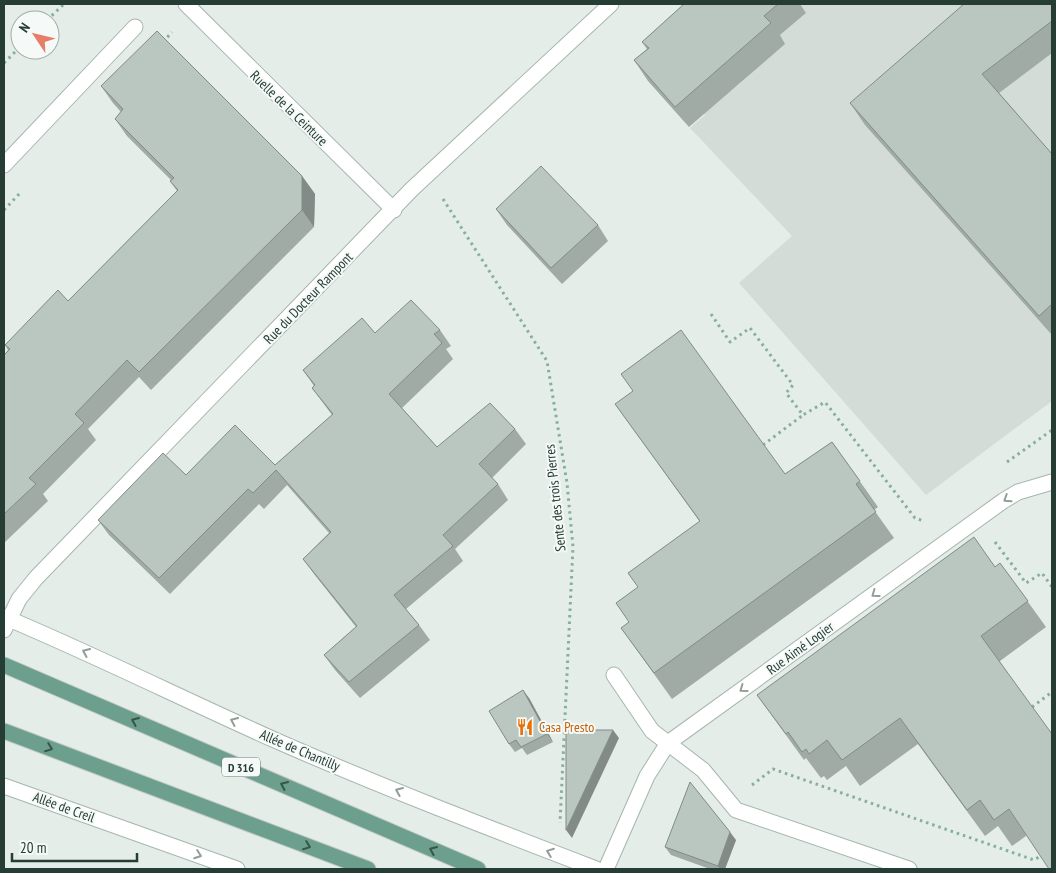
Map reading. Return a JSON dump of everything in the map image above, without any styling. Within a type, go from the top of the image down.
[{"type":"main road","name":"D 316","points":[[4,665],[478,869]]},
{"type":"main road","points":[[4,731],[368,869]]},
{"type":"street","name":"Ruelle de la Ceinture","points":[[186,4],[394,210]]},
{"type":"street","name":"Rue du Docteur Rampont","points":[[5,621],[36,578],[427,176],[611,4]]},
{"type":"street","points":[[4,165],[135,27]]},
{"type":"street","name":"Rue Aimé Logier","points":[[606,869],[647,776],[668,743],[978,519],[1018,492],[1052,482]]},
{"type":"street","name":"Allée de Chantilly","points":[[5,621],[84,651],[278,741],[596,869]]},
{"type":"street","points":[[614,674],[652,731],[704,770],[736,810],[908,869]]},
{"type":"street","name":"Allée de Creil","points":[[4,786],[237,869]]},
{"type":"path","name":"Sente des trois Pierres","points":[[427,176],[547,361],[567,483],[572,547],[558,855]]},
{"type":"path","points":[[711,314],[730,342],[750,328],[793,385],[786,393],[803,415]]},
{"type":"path","points":[[763,445],[803,415],[825,402],[915,518],[924,521],[932,515]]},
{"type":"path","points":[[1004,464],[1052,430]]},
{"type":"path","points":[[978,519],[1026,583],[1042,573],[1052,586]]},
{"type":"path","points":[[1032,706],[1052,692]]},
{"type":"path","points":[[729,802],[773,769],[1034,860],[1046,852]]},
{"type":"shaded area","points":[[801,4],[1052,4],[1052,401],[926,495],[739,283],[792,236],[690,128],[705,115],[699,108],[724,85],[731,91],[745,79],[779,36],[806,13]]},
{"type":"building","points":[[684,4],[778,4],[764,16],[771,23],[675,107],[634,60],[649,48],[642,42]]},
{"type":"building","points":[[964,4],[1052,4],[1052,21],[982,74],[1052,154],[1052,304],[1039,316],[850,103]]},
{"type":"building","points":[[157,31],[302,176],[302,210],[139,372],[127,360],[75,414],[84,423],[29,478],[36,484],[4,514],[4,355],[10,349],[5,345],[58,290],[68,301],[178,190],[170,181],[174,178],[115,119],[123,109],[101,86]]},
{"type":"building","points":[[541,166],[598,225],[551,268],[496,209]]},
{"type":"building","points":[[411,300],[440,330],[434,334],[442,343],[389,394],[437,447],[490,403],[515,429],[479,464],[498,484],[443,535],[453,546],[394,595],[419,625],[349,682],[324,655],[357,626],[303,559],[331,532],[276,470],[253,493],[248,489],[159,578],[98,520],[163,453],[186,475],[235,425],[275,465],[333,414],[312,388],[315,385],[303,370],[362,318],[375,333]]},
{"type":"building","points":[[681,330],[785,474],[832,442],[860,481],[856,484],[876,512],[654,673],[621,628],[629,622],[616,603],[638,587],[628,573],[700,521],[615,404],[633,391],[621,374]]},
{"type":"building","points":[[974,537],[995,567],[1000,563],[1028,601],[981,636],[1052,734],[1052,869],[1049,869],[1009,809],[994,820],[980,800],[967,810],[900,718],[842,760],[827,740],[809,754],[806,749],[802,752],[757,695]]},
{"type":"building","points":[[523,690],[547,734],[521,747],[516,740],[509,744],[489,711]]},
{"type":"building","points":[[566,730],[613,730],[566,830]]},
{"type":"building","points":[[690,782],[730,832],[718,866],[665,847]]},
{"type":"place","name":"Casa Presto","points":[[525,727]]}]
